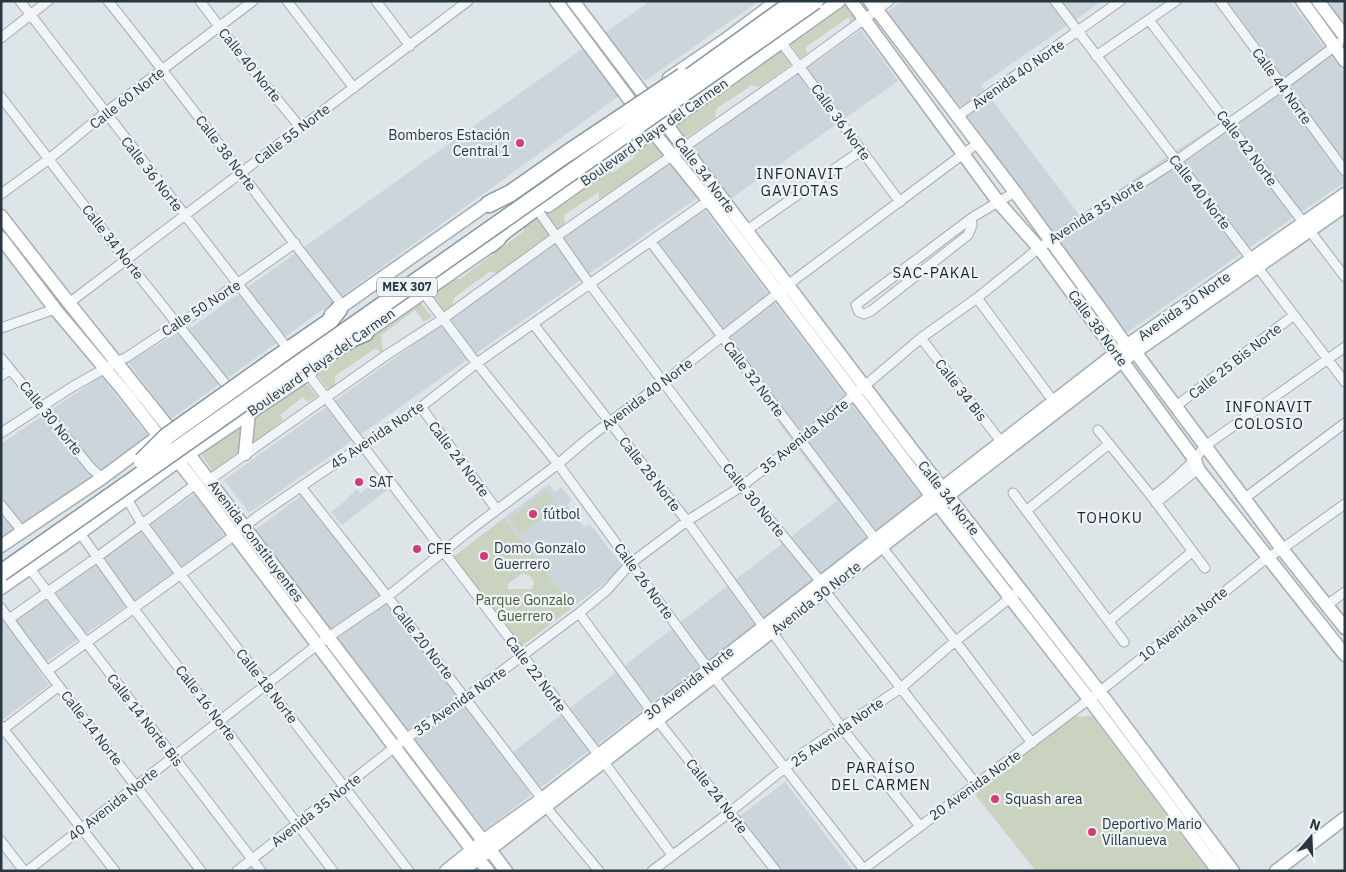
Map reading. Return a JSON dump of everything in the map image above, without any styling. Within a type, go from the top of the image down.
[{"type":"highway","name":"MEX 307","points":[[702,74],[794,1]]},
{"type":"highway","name":"MEX 307","points":[[1,560],[149,462],[702,74],[814,1]]},
{"type":"highway","points":[[488,204],[511,193],[677,78],[702,74]]},
{"type":"highway","points":[[491,244],[503,232],[690,97],[702,74]]},
{"type":"highway","points":[[149,462],[167,436],[329,322],[341,307]]},
{"type":"highway","points":[[149,462],[173,458],[301,375],[351,339],[365,333]]},
{"type":"highway","name":"MEX 307","points":[[1,574],[149,462]]},
{"type":"main road","name":"Calle 34 Norte","points":[[556,1],[671,155],[747,230],[784,289]]},
{"type":"main road","name":"Calle 34 Norte","points":[[572,1],[683,147],[714,199],[1094,695],[1165,791],[1218,871]]},
{"type":"main road","points":[[1,546],[102,478],[285,345],[725,40],[777,1]]},
{"type":"main road","points":[[794,1],[800,5],[803,13],[799,30]]},
{"type":"main road","name":"Boulevard Playa del Carmen","points":[[365,333],[645,137],[654,133],[839,1]]},
{"type":"main road","name":"Calle 38 Norte","points":[[851,1],[999,203],[1039,248],[1197,465],[1345,655]]},
{"type":"main road","points":[[1302,1],[1345,60]]},
{"type":"main road","points":[[1318,1],[1345,37]]},
{"type":"main road","name":"Calle 38 Norte","points":[[873,6],[978,142],[1282,549],[1345,628]]},
{"type":"main road","name":"Avenida 30 Norte","points":[[1307,227],[1345,194]]},
{"type":"main road","name":"Avenida 30 Norte","points":[[940,496],[1054,402],[1307,227],[1345,206]]},
{"type":"main road","name":"Avenida Constituyentes","points":[[1,216],[69,303],[159,436],[209,480],[240,531],[317,645],[488,871]]},
{"type":"main road","name":"Avenida Constituyentes","points":[[1,238],[55,308],[169,428],[196,484],[240,531],[328,637],[506,871]]},
{"type":"main road","name":"Avenida 30 Norte","points":[[940,496],[1119,357]]},
{"type":"main road","name":"Boulevard Playa del Carmen","points":[[1,588],[80,534],[183,457],[301,375]]},
{"type":"main road","points":[[208,401],[209,412],[216,420],[226,425],[232,424]]},
{"type":"main road","points":[[245,454],[250,412]]},
{"type":"main road","points":[[102,478],[110,478],[120,483],[127,499]]},
{"type":"main road","points":[[879,544],[940,496]]},
{"type":"main road","name":"Avenida 30 Norte","points":[[749,649],[767,629],[879,544]]},
{"type":"main road","name":"30 Avenida Norte","points":[[446,871],[475,854],[544,803],[767,629]]},
{"type":"main road","name":"30 Avenida Norte","points":[[711,673],[749,649]]},
{"type":"main road","name":"Calle 34 Norte","points":[[1165,791],[1233,871]]},
{"type":"main road","points":[[1276,871],[1345,818]]},
{"type":"main road","name":"30 Avenida Norte","points":[[462,871],[475,854]]},
{"type":"street","name":"Calle 36 Norte","points":[[20,1],[285,345]]},
{"type":"street","points":[[1,38],[48,1]]},
{"type":"street","name":"Calle 38 Norte","points":[[108,1],[164,69],[341,307]]},
{"type":"street","name":"Calle 40 Norte","points":[[200,1],[300,128]]},
{"type":"street","name":"Calle 60 Norte","points":[[1,194],[49,160],[106,113],[253,1]]},
{"type":"street","points":[[287,1],[354,88]]},
{"type":"street","points":[[376,1],[410,46]]},
{"type":"street","points":[[209,480],[385,356],[444,318],[671,155],[800,66],[864,20],[873,6],[889,1]]},
{"type":"street","name":"Calle 40 Norte","points":[[1055,1],[1345,382]]},
{"type":"street","points":[[1078,31],[1120,1]]},
{"type":"street","points":[[1096,56],[1176,1]]},
{"type":"street","name":"Calle 44 Norte","points":[[1220,1],[1345,171]]},
{"type":"street","name":"Calle 55 Norte","points":[[69,303],[467,2]]},
{"type":"street","name":"Calle 42 Norte","points":[[1149,20],[1345,277]]},
{"type":"street","name":"Avenida 40 Norte","points":[[958,116],[1078,31]]},
{"type":"street","name":"Avenida 35 Norte","points":[[860,390],[921,338],[977,298],[1039,248],[1176,161],[1282,86],[1345,37]]},
{"type":"street","name":"Calle 36 Norte","points":[[781,42],[900,202]]},
{"type":"street","name":"Calle 34 Norte","points":[[1,97],[126,260],[227,386]]},
{"type":"street","name":"Avenida 40 Norte","points":[[317,645],[388,597],[609,422],[978,142]]},
{"type":"street","points":[[747,230],[862,150]]},
{"type":"street","points":[[971,219],[972,225],[968,235],[871,311],[864,314],[859,312],[856,303],[971,219],[1015,192]]},
{"type":"street","name":"45 Avenida Norte","points":[[47,671],[301,487],[420,407],[589,283],[714,199]]},
{"type":"street","name":"Calle 30 Norte","points":[[539,212],[589,283],[742,486],[823,586],[976,784]]},
{"type":"street","name":"Calle 32 Norte","points":[[650,242],[1032,743]]},
{"type":"street","name":"Calle 50 Norte","points":[[1,433],[42,406],[127,357],[186,320],[295,243]]},
{"type":"street","name":"Calle 26 Norte","points":[[423,292],[477,364],[558,464],[711,673],[863,870]]},
{"type":"street","points":[[977,298],[1054,402]]},
{"type":"street","points":[[1,328],[55,308]]},
{"type":"street","name":"Calle 25 Bis Norte","points":[[1175,407],[1294,315]]},
{"type":"street","name":"Calle 28 Norte","points":[[534,325],[687,522],[842,728],[919,825]]},
{"type":"street","name":"Calle 34 Bis","points":[[921,338],[1002,443]]},
{"type":"street","points":[[1154,500],[1175,479],[1197,465],[1205,446],[1345,347]]},
{"type":"street","name":"Calle 30 Norte","points":[[1,358],[102,478]]},
{"type":"street","points":[[1,376],[10,369]]},
{"type":"street","name":"Calle 22 Norte","points":[[301,375],[326,398],[601,758],[672,855]]},
{"type":"street","name":"35 Avenida Norte","points":[[394,748],[466,698],[579,613],[606,591],[631,563],[687,522],[742,486],[801,440],[860,390]]},
{"type":"street","name":"Calle 24 Norte","points":[[420,407],[497,510]]},
{"type":"street","points":[[1245,498],[1345,423]]},
{"type":"street","points":[[1098,430],[1205,568]]},
{"type":"street","points":[[1026,511],[1109,444]]},
{"type":"street","points":[[9,619],[196,484]]},
{"type":"street","name":"Calle 20 Norte","points":[[301,487],[466,698],[544,803],[599,871]]},
{"type":"street","points":[[1013,493],[1124,642]]},
{"type":"street","points":[[127,499],[133,520],[132,531]]},
{"type":"street","name":"Calle 18 Norte","points":[[127,499],[181,575],[409,871]]},
{"type":"street","name":"10 Avenida Norte","points":[[1094,695],[1268,557],[1345,504]]},
{"type":"street","points":[[1,505],[22,532]]},
{"type":"street","name":"Calle 16 Norte","points":[[80,534],[134,609],[333,871]]},
{"type":"street","points":[[1108,621],[1192,552]]},
{"type":"street","name":"Calle 14 Norte Bis","points":[[30,569],[261,871]]},
{"type":"street","points":[[1327,605],[1345,592]]},
{"type":"street","name":"25 Avenida Norte","points":[[652,871],[784,768],[901,688],[955,641],[1015,594]]},
{"type":"street","name":"Calle 14 Norte","points":[[1,608],[47,671],[138,786],[201,871]]},
{"type":"street","name":"Calle 24 Norte","points":[[579,613],[655,716],[776,871]]},
{"type":"street","name":"40 Avenida Norte","points":[[26,871],[138,786],[317,645]]},
{"type":"street","points":[[59,686],[2,729],[115,871]]},
{"type":"street","name":"20 Avenida Norte","points":[[863,870],[919,825],[1032,743],[1094,695]]},
{"type":"street","name":"Avenida 35 Norte","points":[[237,871],[394,748]]},
{"type":"street","points":[[1,841],[26,871]]},
{"type":"shaded area","points":[[650,1],[759,1],[645,81],[605,33]]},
{"type":"shaded area","points":[[903,1],[1102,1],[981,85],[1080,216],[1172,153],[1276,87],[1218,1],[1290,1],[1345,74],[1345,182],[1126,333],[958,103],[886,13]]},
{"type":"shaded area","points":[[1327,1],[1345,1],[1345,26]]},
{"type":"shaded area","points":[[861,30],[898,81],[729,200],[692,148]]},
{"type":"shaded area","points":[[582,49],[619,96],[171,419],[128,362],[179,332],[192,327]]},
{"type":"shaded area","points":[[669,162],[697,198],[249,513],[224,480]]},
{"type":"shaded area","points":[[703,208],[922,497],[485,830],[255,530],[309,490],[512,753],[837,501],[648,248]]},
{"type":"shaded area","points":[[101,376],[149,437],[1,539],[1,444]]},
{"type":"shaded area","points":[[380,482],[387,490],[342,525],[331,512],[357,489],[361,493],[370,486],[372,488]]},
{"type":"shaded area","points":[[549,484],[555,492],[561,487],[572,500],[567,505],[584,527],[590,524],[624,568],[573,607],[504,518]]},
{"type":"shaded area","points":[[194,494],[225,537],[37,668],[49,685],[1,721],[1,618],[7,626]]},
{"type":"shaded area","points":[[785,782],[853,871],[781,871],[739,817]]},
{"type":"green space","points":[[842,4],[845,4],[856,18],[850,23],[849,17],[806,47],[807,54],[800,58],[789,42]]},
{"type":"green space","points":[[782,47],[792,64],[759,87],[752,85],[716,109],[715,118],[683,140],[671,124],[676,121],[681,123],[697,112],[696,110]]},
{"type":"green space","points":[[654,139],[665,154],[599,200],[599,192],[564,215],[565,224],[556,229],[544,213],[608,169],[612,173],[634,158],[633,151]]},
{"type":"green space","points":[[537,218],[550,234],[497,273],[489,272],[454,298],[452,307],[444,312],[430,294],[453,279],[460,279],[524,231],[524,226]]},
{"type":"green space","points":[[1,222],[101,354],[97,355],[1,230]]},
{"type":"green space","points":[[419,301],[432,317],[424,322],[415,310],[381,335],[383,351],[381,353],[376,348],[335,376],[335,386],[329,391],[315,372],[366,336],[371,337],[413,308],[412,306]]},
{"type":"green space","points":[[303,380],[317,396],[308,402],[303,397],[280,415],[283,420],[251,445],[255,414]]},
{"type":"green space","points":[[243,421],[239,452],[213,471],[201,452]]},
{"type":"green space","name":"fútbol","points":[[544,492],[548,493],[557,507],[524,533],[519,533],[510,519]]},
{"type":"green space","name":"Parque Gonzalo Guerrero","points":[[504,518],[573,607],[522,646],[453,557]],"holes":[[[523,573],[531,577],[534,583],[532,589],[508,589],[508,584]]]},
{"type":"green space","name":"Deportivo Mario Villanueva","points":[[1092,716],[1208,871],[1036,871],[973,792],[1074,717]]},
{"type":"green space","points":[[404,747],[407,748],[472,835],[472,838],[469,839],[402,750]]},
{"type":"place","name":"Bomberos Estación Central 1","points":[[520,143]]},
{"type":"place","name":"SAT","points":[[359,482]]},
{"type":"place","name":"fútbol","points":[[533,514]]},
{"type":"place","name":"CFE","points":[[417,549]]},
{"type":"place","name":"Domo Gonzalo Guerrero","points":[[484,556]]},
{"type":"place","name":"Squash area","points":[[995,799]]},
{"type":"place","name":"Deportivo Mario Villanueva","points":[[1092,832]]},
{"type":"district","name":"INFONAVIT GAVIOTAS","points":[[800,182]]},
{"type":"district","name":"SAC-PAKAL","points":[[936,273]]},
{"type":"district","name":"INFONAVIT COLOSIO","points":[[1269,416]]},
{"type":"district","name":"TOHOKU","points":[[1110,518]]},
{"type":"district","name":"PARAÍSO DEL CARMEN","points":[[881,776]]}]
